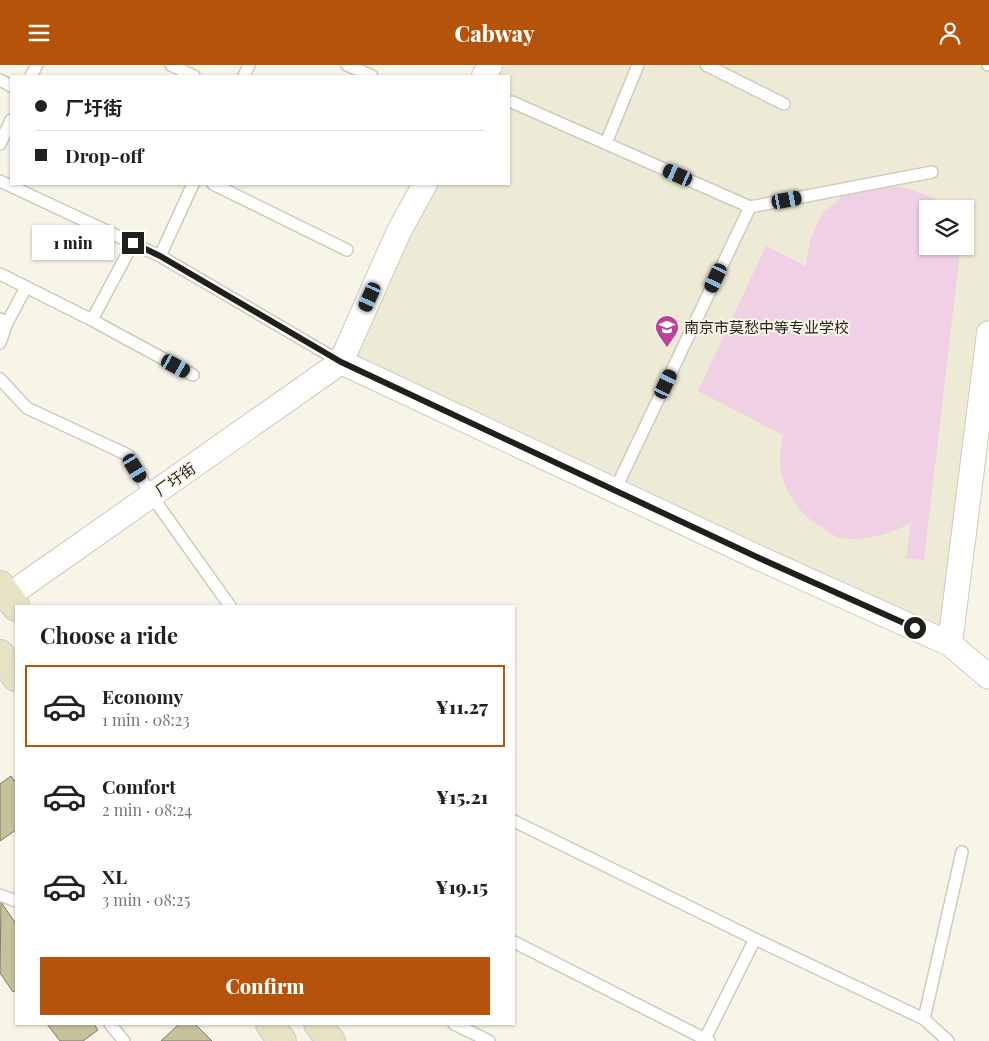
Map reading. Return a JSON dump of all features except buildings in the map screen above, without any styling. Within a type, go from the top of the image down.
[{"type":"main road","points":[[0,654],[15,676]]},
{"type":"main road","points":[[271,1025],[282,1041]]},
{"type":"main road","points":[[319,1025],[331,1041]]},
{"type":"street","points":[[424,185],[399,231],[341,362],[759,558],[950,644],[989,677]]},
{"type":"street","points":[[950,644],[989,333]]},
{"type":"street","name":"厂圩街","points":[[8,596],[341,362]]},
{"type":"lane","points":[[171,65],[192,75]]},
{"type":"lane","points":[[347,65],[370,75]]},
{"type":"lane","points":[[606,143],[638,65]]},
{"type":"lane","points":[[706,65],[729,70],[784,104]]},
{"type":"lane","points":[[512,102],[750,207],[932,172]]},
{"type":"lane","points":[[0,144],[10,122]]},
{"type":"lane","points":[[0,181],[160,256],[341,362]]},
{"type":"lane","points":[[160,256],[194,185]]},
{"type":"lane","points":[[215,185],[348,250]]},
{"type":"lane","points":[[615,490],[750,207]]},
{"type":"lane","points":[[92,320],[133,243]]},
{"type":"lane","points":[[0,274],[92,320],[193,375]]},
{"type":"lane","points":[[0,343],[4,321],[26,287]]},
{"type":"lane","points":[[0,379],[27,408],[128,455],[151,495],[229,605]]},
{"type":"lane","points":[[515,821],[924,1019],[948,1041]]},
{"type":"lane","points":[[924,1019],[962,852]]},
{"type":"lane","points":[[0,895],[15,901]]},
{"type":"lane","points":[[515,943],[706,1040],[755,939]]},
{"type":"lane","points":[[111,1025],[124,1041]]},
{"type":"lane","points":[[456,1025],[489,1041]]},
{"type":"shaded area","name":"南京市莫愁中等专业学校","points":[[490,65],[989,65],[989,334],[950,644],[341,362],[425,185],[510,185],[510,75],[485,75]]},
{"type":"shaded area","points":[[874,184],[906,188],[934,198],[936,200],[919,200],[919,255],[960,255],[924,560],[906,558],[911,523],[877,536],[850,539],[837,537],[815,523],[806,516],[792,499],[783,479],[780,458],[783,435],[698,391],[766,246],[806,266],[810,241],[821,215],[849,190]]},
{"type":"place","name":"南京市莫愁中等专业学校","points":[[667,348]]},
{"type":"route","points":[[133,243],[160,256],[341,362],[759,558],[915,628]]}]
